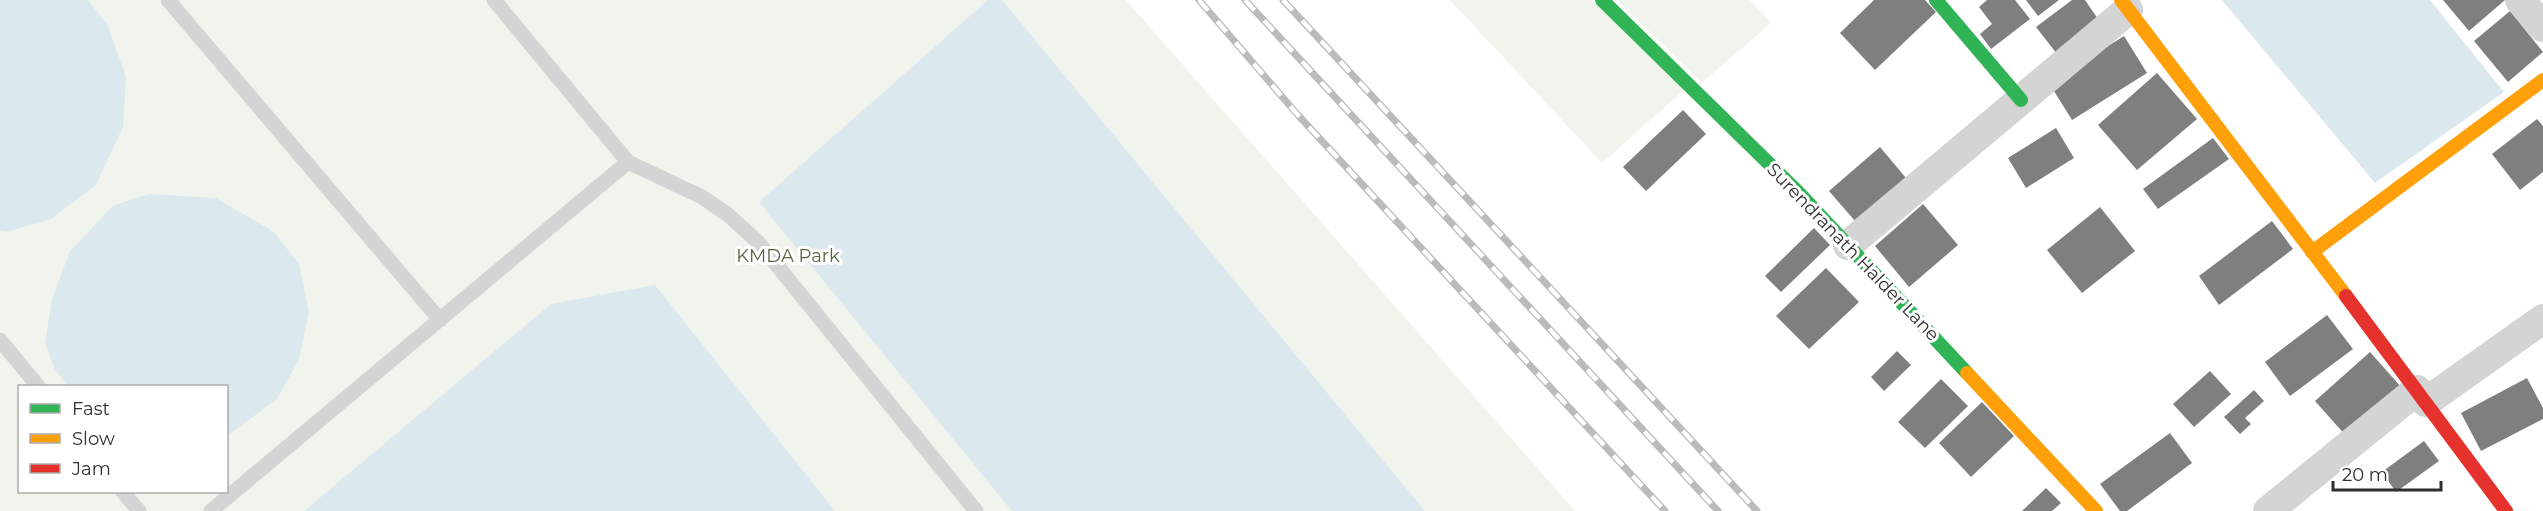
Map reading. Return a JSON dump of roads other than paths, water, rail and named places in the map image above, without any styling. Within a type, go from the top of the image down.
[{"type":"street","name":"Surendranath Halder Lane","points":[[1602,0],[1790,184],[2096,511]]},
{"type":"street","points":[[1936,0],[2021,100]]},
{"type":"street","points":[[2520,0],[2543,27]]},
{"type":"street","points":[[1848,245],[2021,100],[2125,5],[2422,396],[2506,511]]},
{"type":"street","points":[[2312,252],[2543,80]]},
{"type":"street","points":[[2268,511],[2422,396],[2543,319]]},
{"type":"lane","points":[[168,0],[440,320]]},
{"type":"lane","points":[[494,0],[628,162],[702,197],[727,214],[758,242],[975,511]]},
{"type":"lane","points":[[211,511],[628,162]]},
{"type":"lane","points":[[0,340],[36,385]]},
{"type":"lane","points":[[124,493],[139,511]]},
{"type":"railway","points":[[1199,0],[1297,114],[1665,511]]},
{"type":"railway","points":[[1245,0],[1718,511]]},
{"type":"railway","points":[[1283,0],[1757,511]]},
{"type":"park label","name":"KMDA Park","points":[[788,256]]}]
